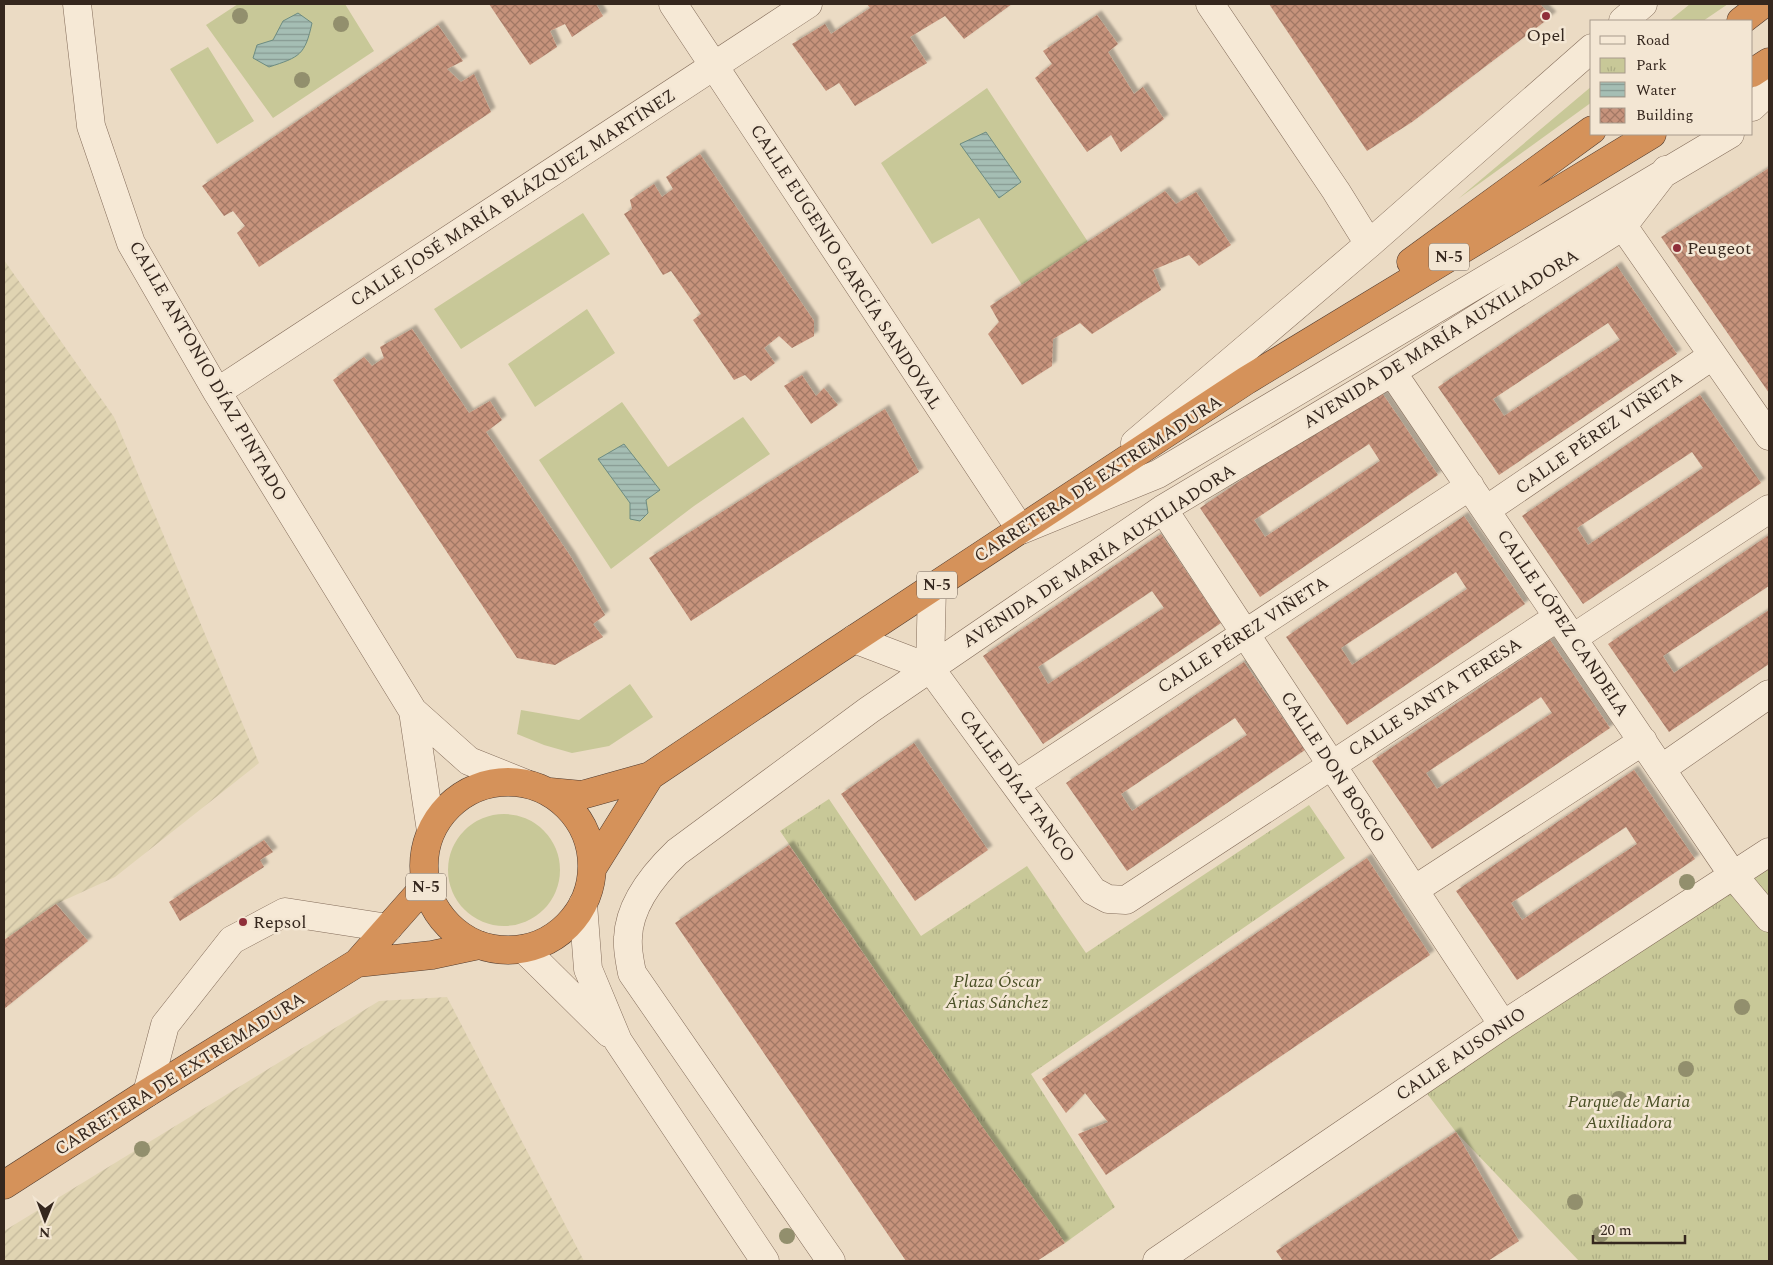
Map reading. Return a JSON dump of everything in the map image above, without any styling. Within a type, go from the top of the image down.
[{"type":"highway","points":[[1742,20],[1764,4]]},
{"type":"highway","points":[[1753,72],[1769,62]]},
{"type":"highway","name":"CARRETERA DE EXTREMADURA","points":[[550,792],[568,806],[582,824],[590,844],[593,867],[591,886],[584,904],[573,920],[559,934],[542,943],[524,949],[501,950],[479,945],[455,932],[436,911],[426,885],[424,858],[431,831],[447,808],[469,791],[496,782],[524,782],[550,792],[582,795],[650,776],[1247,380],[1590,131]]},
{"type":"highway","name":"CARRETERA DE EXTREMADURA","points":[[1247,380],[1650,135]]},
{"type":"highway","name":"CARRETERA DE EXTREMADURA","points":[[593,867],[650,776]]},
{"type":"highway","name":"CARRETERA DE EXTREMADURA","points":[[4,1185],[147,1093],[358,963],[426,885]]},
{"type":"highway","name":"CARRETERA DE EXTREMADURA","points":[[358,963],[432,955],[479,945]]},
{"type":"street","name":"CALLE ANTONIO DÍAZ PINTADO","points":[[76,4],[91,126],[131,243],[217,392],[413,710],[469,761],[524,782]]},
{"type":"street","name":"CALLE EUGENIO GARCÍA SANDOVAL","points":[[673,4],[1021,530]]},
{"type":"street","name":"CALLE JOSÉ MARÍA BLÁZQUEZ MARTÍNEZ","points":[[217,392],[808,4]]},
{"type":"street","points":[[1210,4],[1336,191],[1369,244]]},
{"type":"street","points":[[1624,20],[1642,4]]},
{"type":"street","points":[[1070,498],[1369,244],[1590,50]]},
{"type":"street","points":[[1753,106],[1769,91]]},
{"type":"street","points":[[1753,120],[1769,111]]},
{"type":"street","points":[[1021,530],[1158,474],[1720,138]]},
{"type":"street","points":[[1666,170],[1623,226],[1769,436]]},
{"type":"street","name":"AVENIDA DE MARÍA AUXILIADORA","points":[[831,1261],[632,974],[628,938],[634,910],[659,868],[676,852],[861,716],[1163,509],[1392,372],[1623,226]]},
{"type":"street","name":"CALLE PÉREZ VIÑETA","points":[[1486,510],[1712,356]]},
{"type":"street","name":"CALLE LÓPEZ CANDELA","points":[[1392,372],[1733,875],[1769,918]]},
{"type":"street","name":"CALLE PÉREZ VIÑETA","points":[[1016,784],[1470,486]]},
{"type":"street","name":"CALLE DON BOSCO","points":[[1163,509],[1503,1025]]},
{"type":"street","name":"CALLE SANTA TERESA","points":[[1108,899],[1126,900],[1332,765],[1769,509]]},
{"type":"street","points":[[854,639],[930,668],[932,588]]},
{"type":"street","name":"CALLE DÍAZ TANCO","points":[[930,668],[1093,891],[1108,899]]},
{"type":"street","points":[[1661,769],[1769,694]]},
{"type":"street","name":"CALLE ANTONIO DÍAZ PINTADO","points":[[413,710],[431,831]]},
{"type":"street","points":[[1414,890],[1643,741]]},
{"type":"street","name":"CALLE AUSONIO","points":[[1157,1261],[1503,1025],[1769,852]]},
{"type":"street","points":[[584,904],[588,969],[618,1041],[765,1261]]},
{"type":"street","points":[[147,1093],[165,1025],[232,940],[285,912],[388,928]]},
{"type":"street","points":[[524,949],[618,1041]]},
{"type":"shaded area","points":[[4,260],[114,417],[259,763],[115,877],[56,904],[4,940]]},
{"type":"shaded area","points":[[447,997],[584,1261],[4,1261],[4,1231],[379,1001]]},
{"type":"green space","points":[[238,4],[345,4],[374,51],[273,118],[206,25]]},
{"type":"green space","points":[[1690,4],[1728,4],[1704,20],[1670,20]]},
{"type":"green space","points":[[208,47],[254,121],[217,144],[170,69]]},
{"type":"green space","points":[[987,88],[1088,242],[1022,285],[979,218],[932,244],[881,163]]},
{"type":"green space","points":[[1590,88],[1590,103],[1458,199]]},
{"type":"green space","points":[[583,213],[610,254],[461,349],[434,309]]},
{"type":"green space","points":[[587,309],[615,353],[535,407],[508,364]]},
{"type":"green space","points":[[622,402],[668,467],[743,417],[770,454],[694,506],[611,569],[539,460]]},
{"type":"green space","points":[[630,684],[653,717],[609,746],[572,753],[544,745],[517,734],[521,710],[579,720]]},
{"type":"green space","name":"Plaza Óscar Árias Sánchez","points":[[829,799],[921,936],[1027,866],[1086,953],[1309,805],[1345,858],[1031,1074],[1115,1207],[1065,1243],[981,1125],[780,831]]},
{"type":"green space","points":[[504,814],[525,818],[544,830],[556,849],[560,870],[556,891],[544,910],[525,922],[504,926],[483,922],[464,910],[452,891],[448,870],[452,849],[464,830],[483,818]]},
{"type":"green space","name":"Parque de Maria Auxiliadora","points":[[1769,852],[1769,1261],[1579,1261],[1456,1132],[1419,1083]]},
{"type":"water","points":[[298,13],[312,23],[307,42],[300,53],[269,67],[253,58],[257,45],[273,40],[283,21]]},
{"type":"water","points":[[986,132],[1021,182],[999,198],[960,144]]},
{"type":"water","points":[[624,444],[660,490],[646,500],[648,513],[640,521],[630,519],[630,503],[598,459]]},
{"type":"building","points":[[489,4],[596,4],[603,16],[572,37],[565,24],[550,31],[557,47],[530,65]]},
{"type":"building","points":[[867,4],[1012,4],[964,39],[945,16],[910,37],[927,63],[855,106],[839,83],[826,91],[792,44],[825,24],[831,34],[870,8]]},
{"type":"building","points":[[1269,4],[1540,4],[1552,16],[1412,122],[1367,151]]},
{"type":"building","points":[[1097,15],[1118,44],[1108,52],[1134,94],[1143,87],[1164,119],[1121,152],[1111,135],[1087,152],[1035,78],[1052,64],[1043,51]]},
{"type":"building","points":[[438,25],[463,61],[447,69],[461,82],[474,74],[491,112],[259,267],[237,233],[245,226],[233,211],[224,216],[202,186]]},
{"type":"building","points":[[700,154],[814,321],[814,336],[792,348],[779,336],[764,348],[775,363],[751,381],[745,375],[734,380],[693,320],[701,314],[671,271],[663,275],[624,214],[632,209],[630,200],[654,184],[662,197],[673,189],[666,177]]},
{"type":"building","points":[[1769,168],[1769,393],[1661,237]]},
{"type":"building","points":[[1165,191],[1176,204],[1196,192],[1231,245],[1199,266],[1189,255],[1153,270],[1161,290],[1092,334],[1080,323],[1053,339],[1052,366],[1022,385],[988,334],[999,322],[990,306]]},
{"type":"building","points":[[1617,266],[1677,354],[1499,475],[1438,387]],"holes":[[[1608,323],[1620,340],[1504,416],[1493,399]]]},
{"type":"building","points":[[412,329],[469,413],[490,401],[502,420],[486,432],[571,557],[605,615],[593,624],[603,637],[555,665],[517,658],[333,380],[364,357],[372,366],[384,358],[380,347]]},
{"type":"building","points":[[802,375],[816,396],[824,388],[838,405],[811,424],[784,386]]},
{"type":"building","points":[[1378,387],[1438,475],[1260,597],[1200,508]],"holes":[[[1369,444],[1380,461],[1265,537],[1254,520]]]},
{"type":"building","points":[[1700,395],[1761,483],[1583,604],[1522,516]],"holes":[[[1692,452],[1703,468],[1588,545],[1577,528]]]},
{"type":"building","points":[[885,409],[919,472],[691,621],[649,558]]},
{"type":"building","points":[[1464,516],[1525,604],[1347,725],[1286,637]],"holes":[[[1456,572],[1467,589],[1352,665],[1341,648]]]},
{"type":"building","points":[[1161,534],[1221,623],[1043,744],[983,656]],"holes":[[[1152,591],[1164,608],[1048,684],[1038,667]]]},
{"type":"building","points":[[1769,535],[1769,586],[1663,656],[1674,673],[1769,610],[1769,664],[1669,732],[1608,644]]},
{"type":"building","points":[[1550,640],[1610,728],[1432,849],[1372,761]],"holes":[[[1541,697],[1552,713],[1437,789],[1426,773]]]},
{"type":"building","points":[[1244,662],[1305,750],[1127,871],[1066,783]],"holes":[[[1235,718],[1247,735],[1132,811],[1121,794]]]},
{"type":"building","points":[[914,743],[988,850],[915,901],[841,794]]},
{"type":"building","points":[[1634,770],[1695,859],[1517,980],[1456,891]],"holes":[[[1626,827],[1637,844],[1522,920],[1511,903]]]},
{"type":"building","points":[[264,840],[273,852],[260,860],[264,867],[180,921],[169,902]]},
{"type":"building","points":[[789,845],[981,1125],[1065,1243],[1037,1261],[906,1261],[675,923]]},
{"type":"building","points":[[1367,858],[1430,955],[1106,1175],[1078,1134],[1108,1122],[1085,1093],[1066,1113],[1042,1079]]},
{"type":"building","points":[[56,904],[88,941],[4,1009],[4,940]]},
{"type":"building","points":[[1456,1132],[1519,1241],[1488,1261],[1283,1261],[1276,1251]]},
{"type":"place","name":"Opel","points":[[1546,16]]},
{"type":"place","name":"Peugeot","points":[[1677,248]]},
{"type":"place","name":"Repsol","points":[[243,922]]}]
